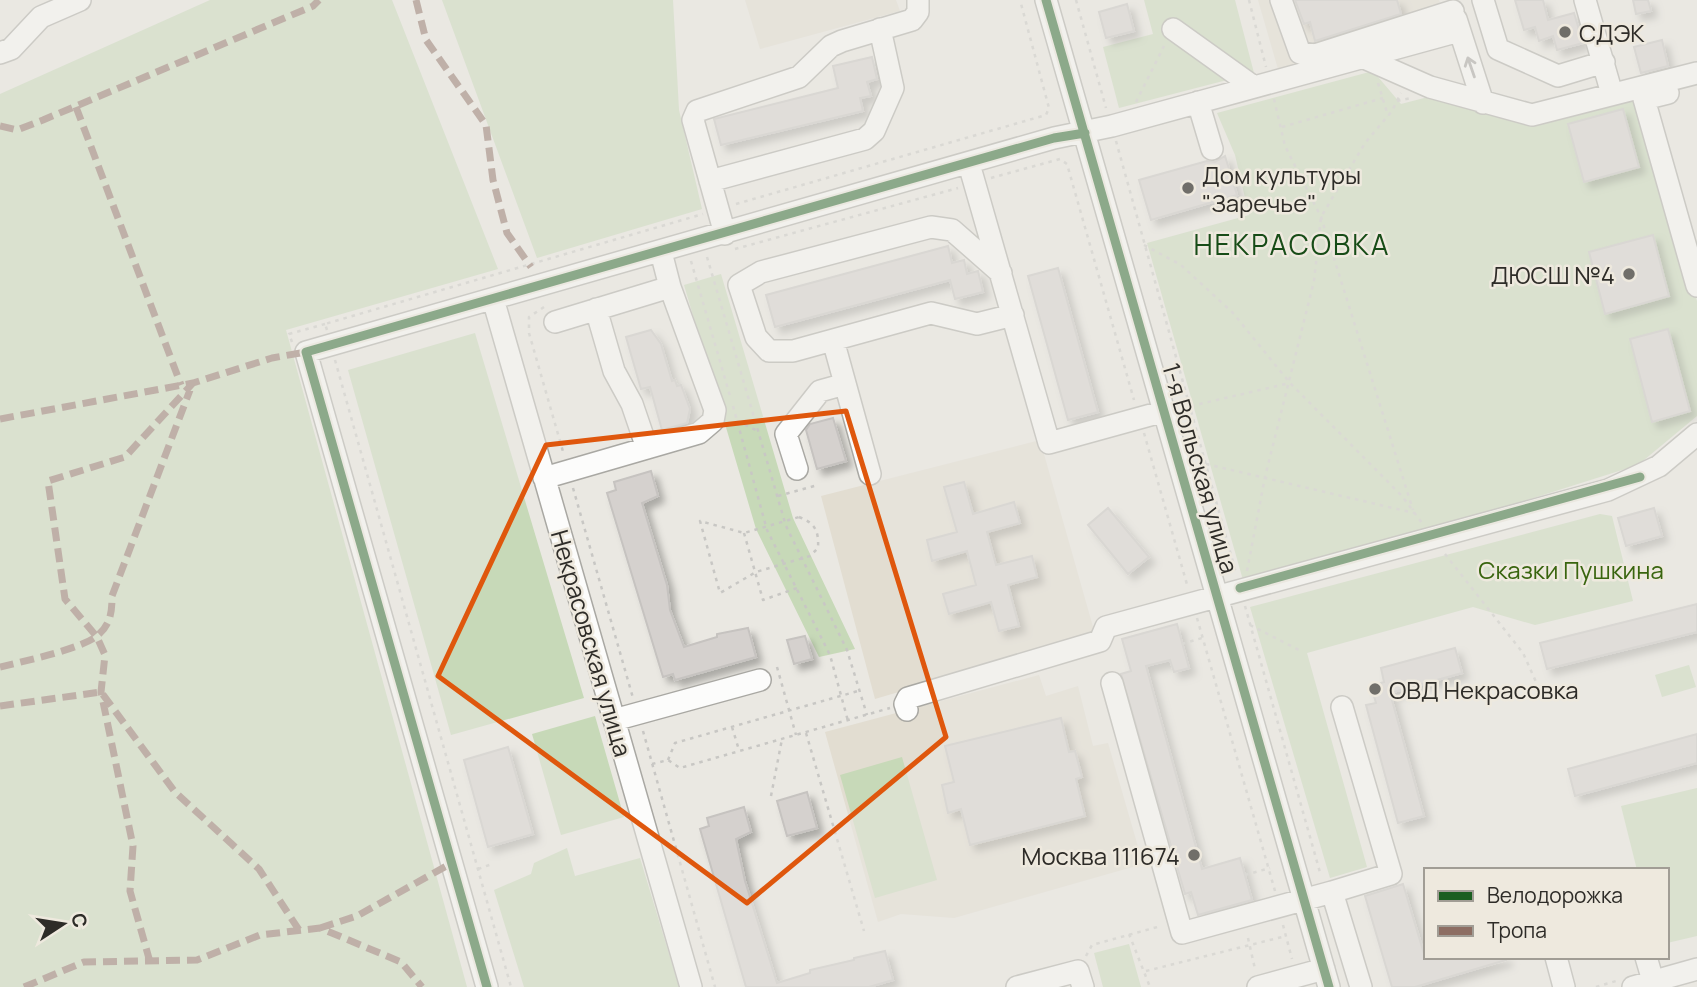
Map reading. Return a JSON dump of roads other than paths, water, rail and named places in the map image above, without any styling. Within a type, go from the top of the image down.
[{"type":"street","points":[[0,53],[11,49],[41,17],[80,0]]},
{"type":"street","points":[[729,242],[693,120],[697,111],[799,77],[831,46],[912,20],[918,12],[918,0]]},
{"type":"street","name":"1-я Вольская улица","points":[[1046,0],[1327,978]]},
{"type":"street","points":[[1281,0],[1300,53],[1315,55],[1454,14]]},
{"type":"street","points":[[1483,0],[1498,49],[1558,76],[1604,62]]},
{"type":"street","points":[[1585,0],[1604,62],[1625,95]]},
{"type":"street","points":[[487,987],[306,352],[661,252],[729,242],[972,174],[1054,138],[1112,127],[1395,48],[1454,14]]},
{"type":"street","points":[[1454,14],[1483,103]]},
{"type":"street","points":[[710,181],[865,139],[874,131],[893,88],[880,29]]},
{"type":"street","points":[[1172,29],[1265,86]]},
{"type":"street","points":[[1395,48],[1396,62],[1412,83]]},
{"type":"street","points":[[1362,57],[1412,83],[1532,115],[1625,95],[1697,73]]},
{"type":"street","points":[[1697,85],[1643,99],[1697,286]]},
{"type":"street","points":[[1198,102],[1212,149]]},
{"type":"street","points":[[972,174],[1049,443],[1165,411]]},
{"type":"street","points":[[1001,274],[951,230],[931,227],[761,272],[738,285],[756,337],[769,351],[793,351],[931,313],[977,324],[1013,315]]},
{"type":"street","points":[[544,478],[699,433],[713,421],[715,410],[670,287],[661,252]]},
{"type":"street","points":[[555,313],[596,309],[670,287]]},
{"type":"street","name":"Некрасовская улица","points":[[493,299],[691,987]]},
{"type":"street","points":[[596,309],[614,371],[632,404],[647,448]]},
{"type":"street","points":[[833,340],[870,474]]},
{"type":"street","points":[[795,475],[786,434],[820,391],[845,384]]},
{"type":"street","points":[[906,707],[908,698],[1100,641],[1106,627],[1218,598],[1240,587],[1433,538],[1623,484],[1659,466],[1697,434]]},
{"type":"street","points":[[614,720],[768,673]]},
{"type":"street","points":[[1112,682],[1182,933],[1391,874],[1342,707]]},
{"type":"street","points":[[1329,893],[1361,987]]},
{"type":"street","points":[[1557,959],[1564,987]]},
{"type":"street","points":[[1646,959],[1643,984],[1697,969]]},
{"type":"street","points":[[1259,987],[1296,976],[1327,978]]},
{"type":"street","points":[[1017,987],[1080,979]]},
{"type":"place","name":"СДЭК","points":[[1565,32]]},
{"type":"place","name":"Дом культуры \"Заречье\"","points":[[1188,188]]},
{"type":"place","name":"ДЮСШ №4","points":[[1629,274]]},
{"type":"place","name":"ОВД Некрасовка","points":[[1375,689]]},
{"type":"place","name":"Москва 111674","points":[[1194,855]]},
{"type":"district","name":"НЕКРАСОВКА","points":[[1292,244]]},
{"type":"park label","name":"Сказки Пушкина","points":[[1571,569]]}]
